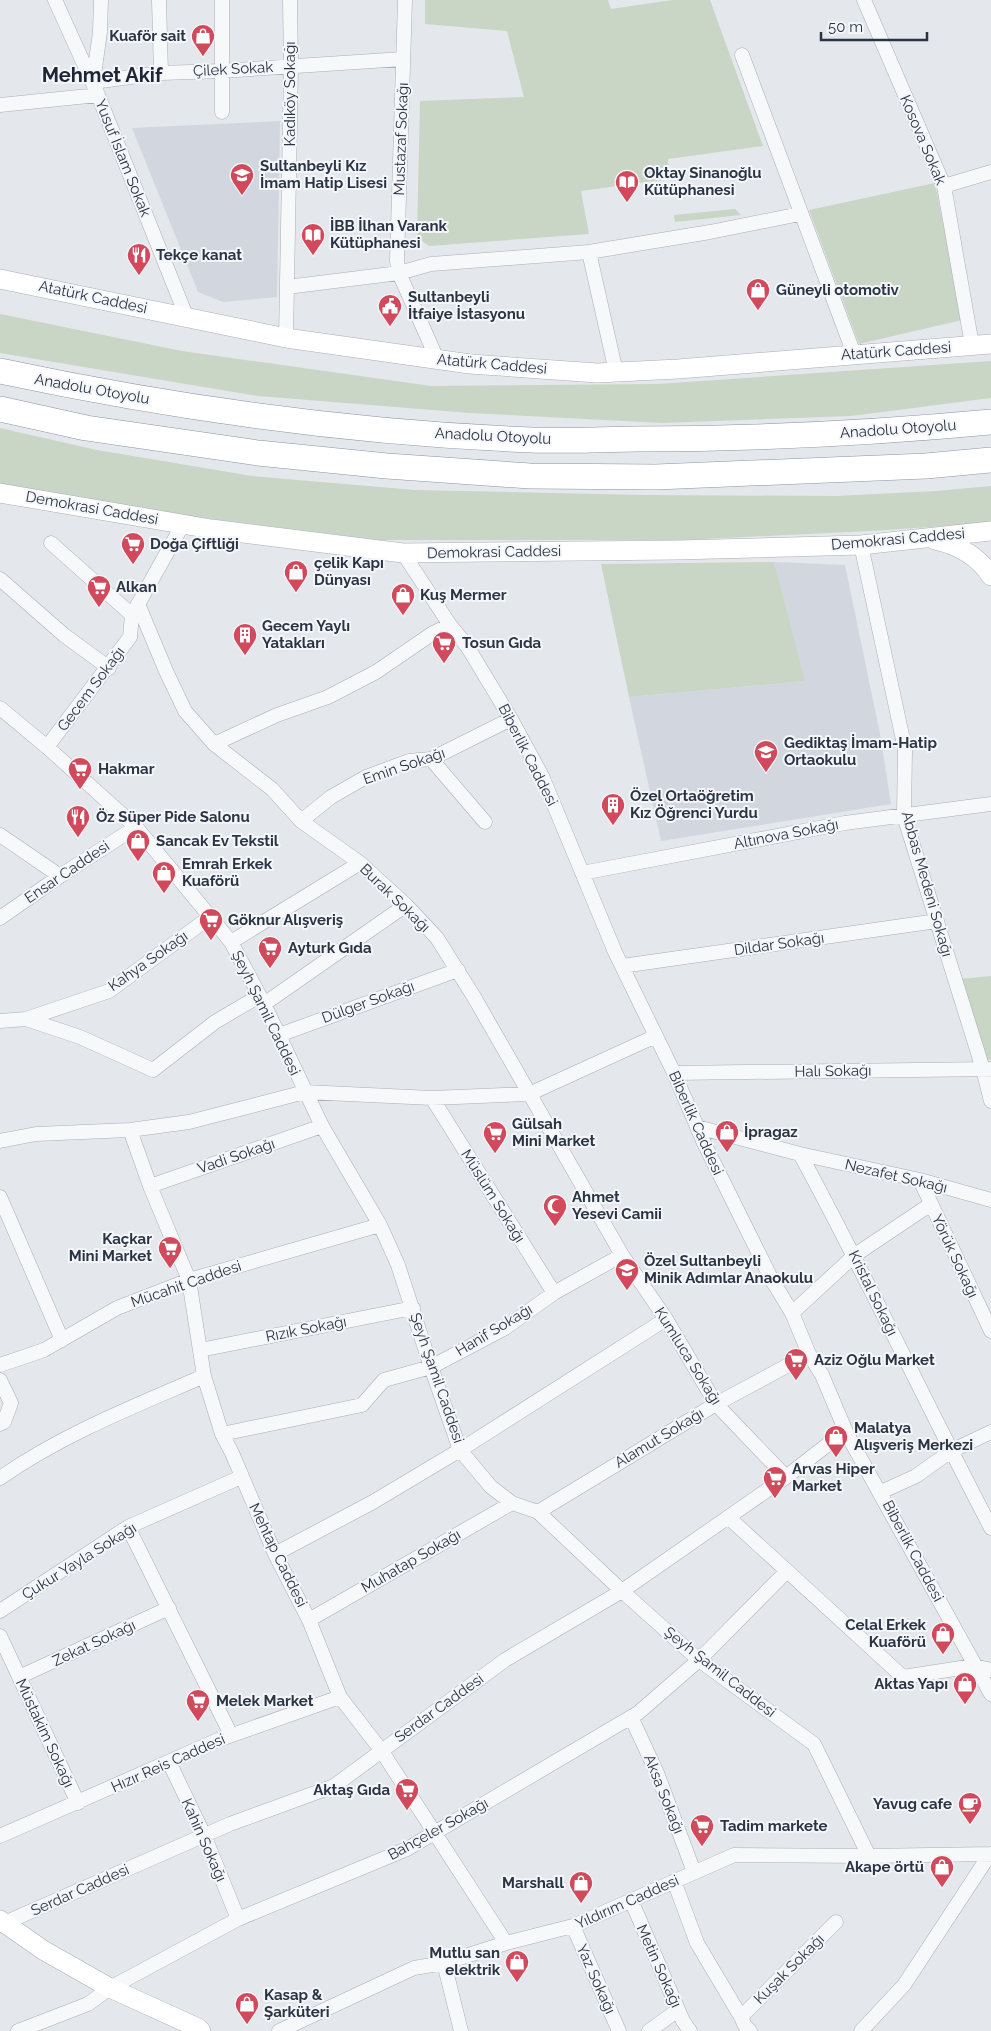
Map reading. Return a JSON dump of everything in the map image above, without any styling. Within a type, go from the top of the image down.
[{"type":"highway","name":"Anadolu Otoyolu","points":[[0,371],[93,391],[238,413],[391,430],[522,439],[713,439],[894,431],[991,422]]},
{"type":"highway","points":[[0,409],[86,428],[258,452],[387,466],[530,476],[932,482],[991,475]]},
{"type":"highway","points":[[894,431],[991,414]]},
{"type":"highway","points":[[656,478],[926,466],[991,460]]},
{"type":"street","name":"Yusuf İslam Sokak","points":[[55,0],[95,89],[187,318]]},
{"type":"street","points":[[95,89],[101,0]]},
{"type":"street","points":[[159,0],[161,73]]},
{"type":"street","points":[[222,0],[222,112]]},
{"type":"street","name":"Kadıköy Sokağı","points":[[286,338],[291,66],[290,0]]},
{"type":"street","name":"Mustazaf Sokağı","points":[[405,0],[397,261],[399,273],[437,359]]},
{"type":"street","name":"Kosova Sokak","points":[[864,0],[944,186],[982,344]]},
{"type":"street","points":[[742,55],[854,354]]},
{"type":"street","name":"Çilek Sokak","points":[[0,105],[95,89],[161,73],[403,59]]},
{"type":"street","points":[[944,186],[991,172]]},
{"type":"street","points":[[287,287],[399,273],[431,264],[589,252],[720,231],[800,214]]},
{"type":"street","points":[[589,252],[616,372]]},
{"type":"street","name":"Atatürk Caddesi","points":[[0,279],[286,338],[470,364],[597,373],[678,369],[982,344]]},
{"type":"street","name":"Demokrasi Caddesi","points":[[0,493],[183,524],[403,553],[677,550],[861,545],[991,532]]},
{"type":"street","name":"Gecem Sokağı","points":[[48,746],[109,668],[130,637],[135,610],[183,524]]},
{"type":"street","points":[[928,538],[964,550],[981,564],[991,576]]},
{"type":"street","points":[[51,543],[135,610]]},
{"type":"street","name":"Abbas Medeni Sokağı","points":[[861,545],[905,749],[904,816],[987,1069],[991,1101]]},
{"type":"street","name":"Biberlik Caddesi","points":[[403,553],[450,626],[467,646],[511,719],[542,776],[622,966],[674,1073],[697,1127],[764,1264],[792,1313],[809,1354],[822,1375],[848,1434],[991,1694]]},
{"type":"street","points":[[0,580],[64,635],[109,668]]},
{"type":"street","name":"Burak Sokağı","points":[[135,610],[185,711],[214,744],[272,789],[301,822],[360,863],[406,905],[437,938],[458,970],[529,1094]]},
{"type":"street","points":[[214,744],[278,715],[328,697],[376,672],[433,633],[450,626]]},
{"type":"street","name":"Şeyh Şamil Caddesi","points":[[0,708],[48,746],[136,827],[231,942],[279,1035],[304,1092],[380,1225],[398,1265],[460,1450],[491,1487],[512,1503],[538,1512],[699,1660],[814,1744],[869,1856]]},
{"type":"street","name":"Emin Sokağı","points":[[301,822],[331,797],[366,777],[409,761],[431,759],[511,719]]},
{"type":"street","points":[[431,759],[485,822]]},
{"type":"street","name":"Altınova Sokağı","points":[[582,873],[845,823],[991,804]]},
{"type":"street","name":"Ensar Caddesi","points":[[0,918],[60,876],[136,827]]},
{"type":"street","points":[[0,835],[60,876]]},
{"type":"street","points":[[231,942],[360,863]]},
{"type":"street","points":[[0,1021],[26,1019],[80,1037],[154,1070],[215,1022],[261,1000],[406,905]]},
{"type":"street","name":"Kahya Sokağı","points":[[26,1019],[109,991],[210,916]]},
{"type":"street","name":"Dildar Sokağı","points":[[622,966],[937,921]]},
{"type":"street","name":"Dülger Sokağı","points":[[279,1035],[458,970]]},
{"type":"street","points":[[0,1141],[36,1134],[130,1130],[189,1122],[304,1092],[432,1098],[529,1094],[656,1036]]},
{"type":"street","name":"Halı Sokağı","points":[[674,1073],[987,1069]]},
{"type":"street","name":"Kumluca Sokağı","points":[[529,1094],[622,1254],[666,1319],[716,1404],[786,1477]]},
{"type":"street","name":"Müslüm Sokağı","points":[[432,1098],[554,1293]]},
{"type":"street","name":"Vadi Sokağı","points":[[150,1186],[322,1126]]},
{"type":"street","points":[[697,1127],[800,1154]]},
{"type":"street","name":"Mehtap Caddesi","points":[[130,1130],[150,1186],[189,1280],[204,1376],[222,1434],[275,1554],[309,1620],[340,1697],[381,1750],[506,1943]]},
{"type":"street","name":"Nezafet Sokağı","points":[[800,1154],[920,1180],[991,1200]]},
{"type":"street","name":"Kristal Sokağı","points":[[800,1154],[854,1255],[991,1528]]},
{"type":"street","name":"Yörük Sokağı","points":[[920,1180],[991,1331]]},
{"type":"street","points":[[0,1197],[62,1340]]},
{"type":"street","points":[[792,1313],[854,1255],[931,1204]]},
{"type":"street","name":"Mücahit Caddesi","points":[[0,1365],[44,1350],[117,1308],[189,1280],[380,1225]]},
{"type":"street","name":"Hanif Sokağı","points":[[222,1434],[362,1405],[384,1380],[431,1367],[505,1328],[554,1293],[622,1254]]},
{"type":"street","name":"Rızık Sokağı","points":[[200,1350],[413,1308]]},
{"type":"street","points":[[275,1554],[373,1502],[460,1450],[666,1319]]},
{"type":"street","name":"Alamut Sokağı","points":[[538,1512],[716,1404],[809,1354]]},
{"type":"street","points":[[0,1478],[28,1458],[104,1420],[204,1376]]},
{"type":"street","points":[[0,1380],[11,1403],[4,1422],[0,1424]]},
{"type":"street","points":[[881,1492],[916,1476],[951,1451],[991,1432]]},
{"type":"street","name":"Serdar Caddesi","points":[[2,1923],[230,1824],[334,1786],[505,1660],[622,1591],[786,1477],[827,1445],[848,1434]]},
{"type":"street","name":"Çukur Yayla Sokağı","points":[[0,1611],[128,1527],[241,1477]]},
{"type":"street","name":"Muhatap Sokağı","points":[[309,1620],[512,1503]]},
{"type":"street","points":[[728,1517],[902,1678],[974,1666],[991,1670]]},
{"type":"street","points":[[128,1527],[230,1735]]},
{"type":"street","name":"Bahçeler Sokağı","points":[[18,2031],[88,2004],[110,1988],[238,1920],[407,1849],[631,1717],[699,1660],[787,1571]]},
{"type":"street","name":"Zekat Sokağı","points":[[19,1677],[169,1608]]},
{"type":"street","name":"Müstakim Sokağı","points":[[0,1636],[78,1803]]},
{"type":"street","name":"Hızır Reis Caddesi","points":[[0,1836],[230,1735],[340,1697]]},
{"type":"street","name":"Aksa Sokağı","points":[[631,1717],[658,1773],[694,1872]]},
{"type":"street","name":"Kahin Sokağı","points":[[169,1762],[204,1836],[238,1920]]},
{"type":"street","name":"Yıldırım Caddesi","points":[[279,2031],[414,1968],[444,1963],[506,1943],[573,1926],[734,1854],[869,1856],[991,1854]]},
{"type":"street","points":[[862,2031],[904,1985],[991,1854]]},
{"type":"street","points":[[674,1881],[697,1944],[745,2026],[750,2031]]},
{"type":"street","name":"Metin Sokağı","points":[[631,1900],[678,2010],[690,2031]]},
{"type":"street","name":"Kuşak Sokağı","points":[[741,2017],[836,1922]]},
{"type":"street","points":[[2,1923],[43,1950],[110,1988],[201,2031]]},
{"type":"street","name":"Yaz Sokağı","points":[[573,1926],[619,2031]]},
{"type":"street","points":[[444,1963],[461,2031]]},
{"type":"street","points":[[649,2031],[678,2010]]},
{"type":"shaded area","points":[[280,121],[277,297],[223,302],[198,292],[132,128]]},
{"type":"shaded area","name":"Gediktaş İmam-Hatip Ortaokulu","points":[[774,562],[845,565],[880,734],[891,804],[661,841],[629,697],[804,681]]},
{"type":"green space","points":[[425,0],[608,0],[611,9],[672,0],[710,0],[763,146],[668,159],[669,179],[581,191],[589,234],[429,246],[417,237],[420,101],[524,97],[507,31],[425,24]]},
{"type":"green space","points":[[935,183],[962,320],[859,344],[809,210]]},
{"type":"green space","points":[[735,209],[741,215],[675,222],[674,215]]},
{"type":"green space","points":[[0,314],[182,351],[431,386],[658,384],[991,361],[991,398],[851,416],[662,423],[470,413],[258,396],[0,353]]},
{"type":"green space","points":[[0,428],[97,450],[252,476],[415,490],[644,495],[836,496],[991,486],[991,523],[683,540],[379,540],[188,516],[0,486]]},
{"type":"green space","points":[[774,562],[805,681],[629,697],[601,564]]},
{"type":"green space","points":[[991,976],[991,1060],[985,1060],[960,979]]},
{"type":"place","name":"Kuaför sait","points":[[203,57]]},
{"type":"place","name":"Sultanbeyli Kız İmam Hatip Lisesi","points":[[242,196]]},
{"type":"place","name":"Oktay Sinanoğlu Kütüphanesi","points":[[627,203]]},
{"type":"place","name":"İBB İlhan Varank Kütüphanesi","points":[[313,256]]},
{"type":"place","name":"Tekçe kanat","points":[[139,276]]},
{"type":"place","name":"Güneyli otomotiv","points":[[758,311]]},
{"type":"place","name":"Sultanbeyli İtfaiye İstasyonu","points":[[390,327]]},
{"type":"place","name":"Doğa Çiftliği","points":[[133,565]]},
{"type":"place","name":"çelik Kapı Dünyası","points":[[296,593]]},
{"type":"place","name":"Alkan","points":[[99,608]]},
{"type":"place","name":"Kuş Mermer","points":[[403,616]]},
{"type":"place","name":"Gecem Yaylı Yatakları","points":[[245,656]]},
{"type":"place","name":"Tosun Gıda","points":[[444,664]]},
{"type":"place","name":"Gediktaş İmam-Hatip Ortaokulu","points":[[766,773]]},
{"type":"place","name":"Hakmar","points":[[80,790]]},
{"type":"place","name":"Özel Ortaöğretim Kız Öğrenci Yurdu","points":[[613,826]]},
{"type":"place","name":"Öz Süper Pide Salonu","points":[[78,838]]},
{"type":"place","name":"Sancak Ev Tekstil","points":[[138,862]]},
{"type":"place","name":"Emrah Erkek Kuaförü","points":[[164,894]]},
{"type":"place","name":"Göknur Alışveriş","points":[[211,941]]},
{"type":"place","name":"Ayturk Gıda","points":[[270,969]]},
{"type":"place","name":"İpragaz","points":[[727,1153]]},
{"type":"place","name":"Gülsah Mini Market","points":[[495,1154]]},
{"type":"place","name":"Ahmet Yesevi Camii","points":[[555,1227]]},
{"type":"place","name":"Kaçkar Mini Market","points":[[170,1269]]},
{"type":"place","name":"Özel Sultanbeyli Minik Adımlar Anaokulu","points":[[627,1291]]},
{"type":"place","name":"Aziz Oğlu Market","points":[[796,1381]]},
{"type":"place","name":"Malatya Alışveriş Merkezi","points":[[836,1458]]},
{"type":"place","name":"Arvas Hiper Market","points":[[775,1499]]},
{"type":"place","name":"Celal Erkek Kuaförü","points":[[943,1655]]},
{"type":"place","name":"Aktas Yapı","points":[[965,1705]]},
{"type":"place","name":"Melek Market","points":[[198,1722]]},
{"type":"place","name":"Aktaş Gıda","points":[[407,1811]]},
{"type":"place","name":"Yavug cafe","points":[[970,1825]]},
{"type":"place","name":"Tadim markete","points":[[702,1847]]},
{"type":"place","name":"Akape örtü","points":[[942,1888]]},
{"type":"place","name":"Marshall","points":[[581,1904]]},
{"type":"place","name":"Mutlu san elektrik","points":[[517,1983]]},
{"type":"place","name":"Kasap & Şarküteri","points":[[247,2025]]},
{"type":"district","name":"Mehmet Akif","points":[[102,75]]}]
